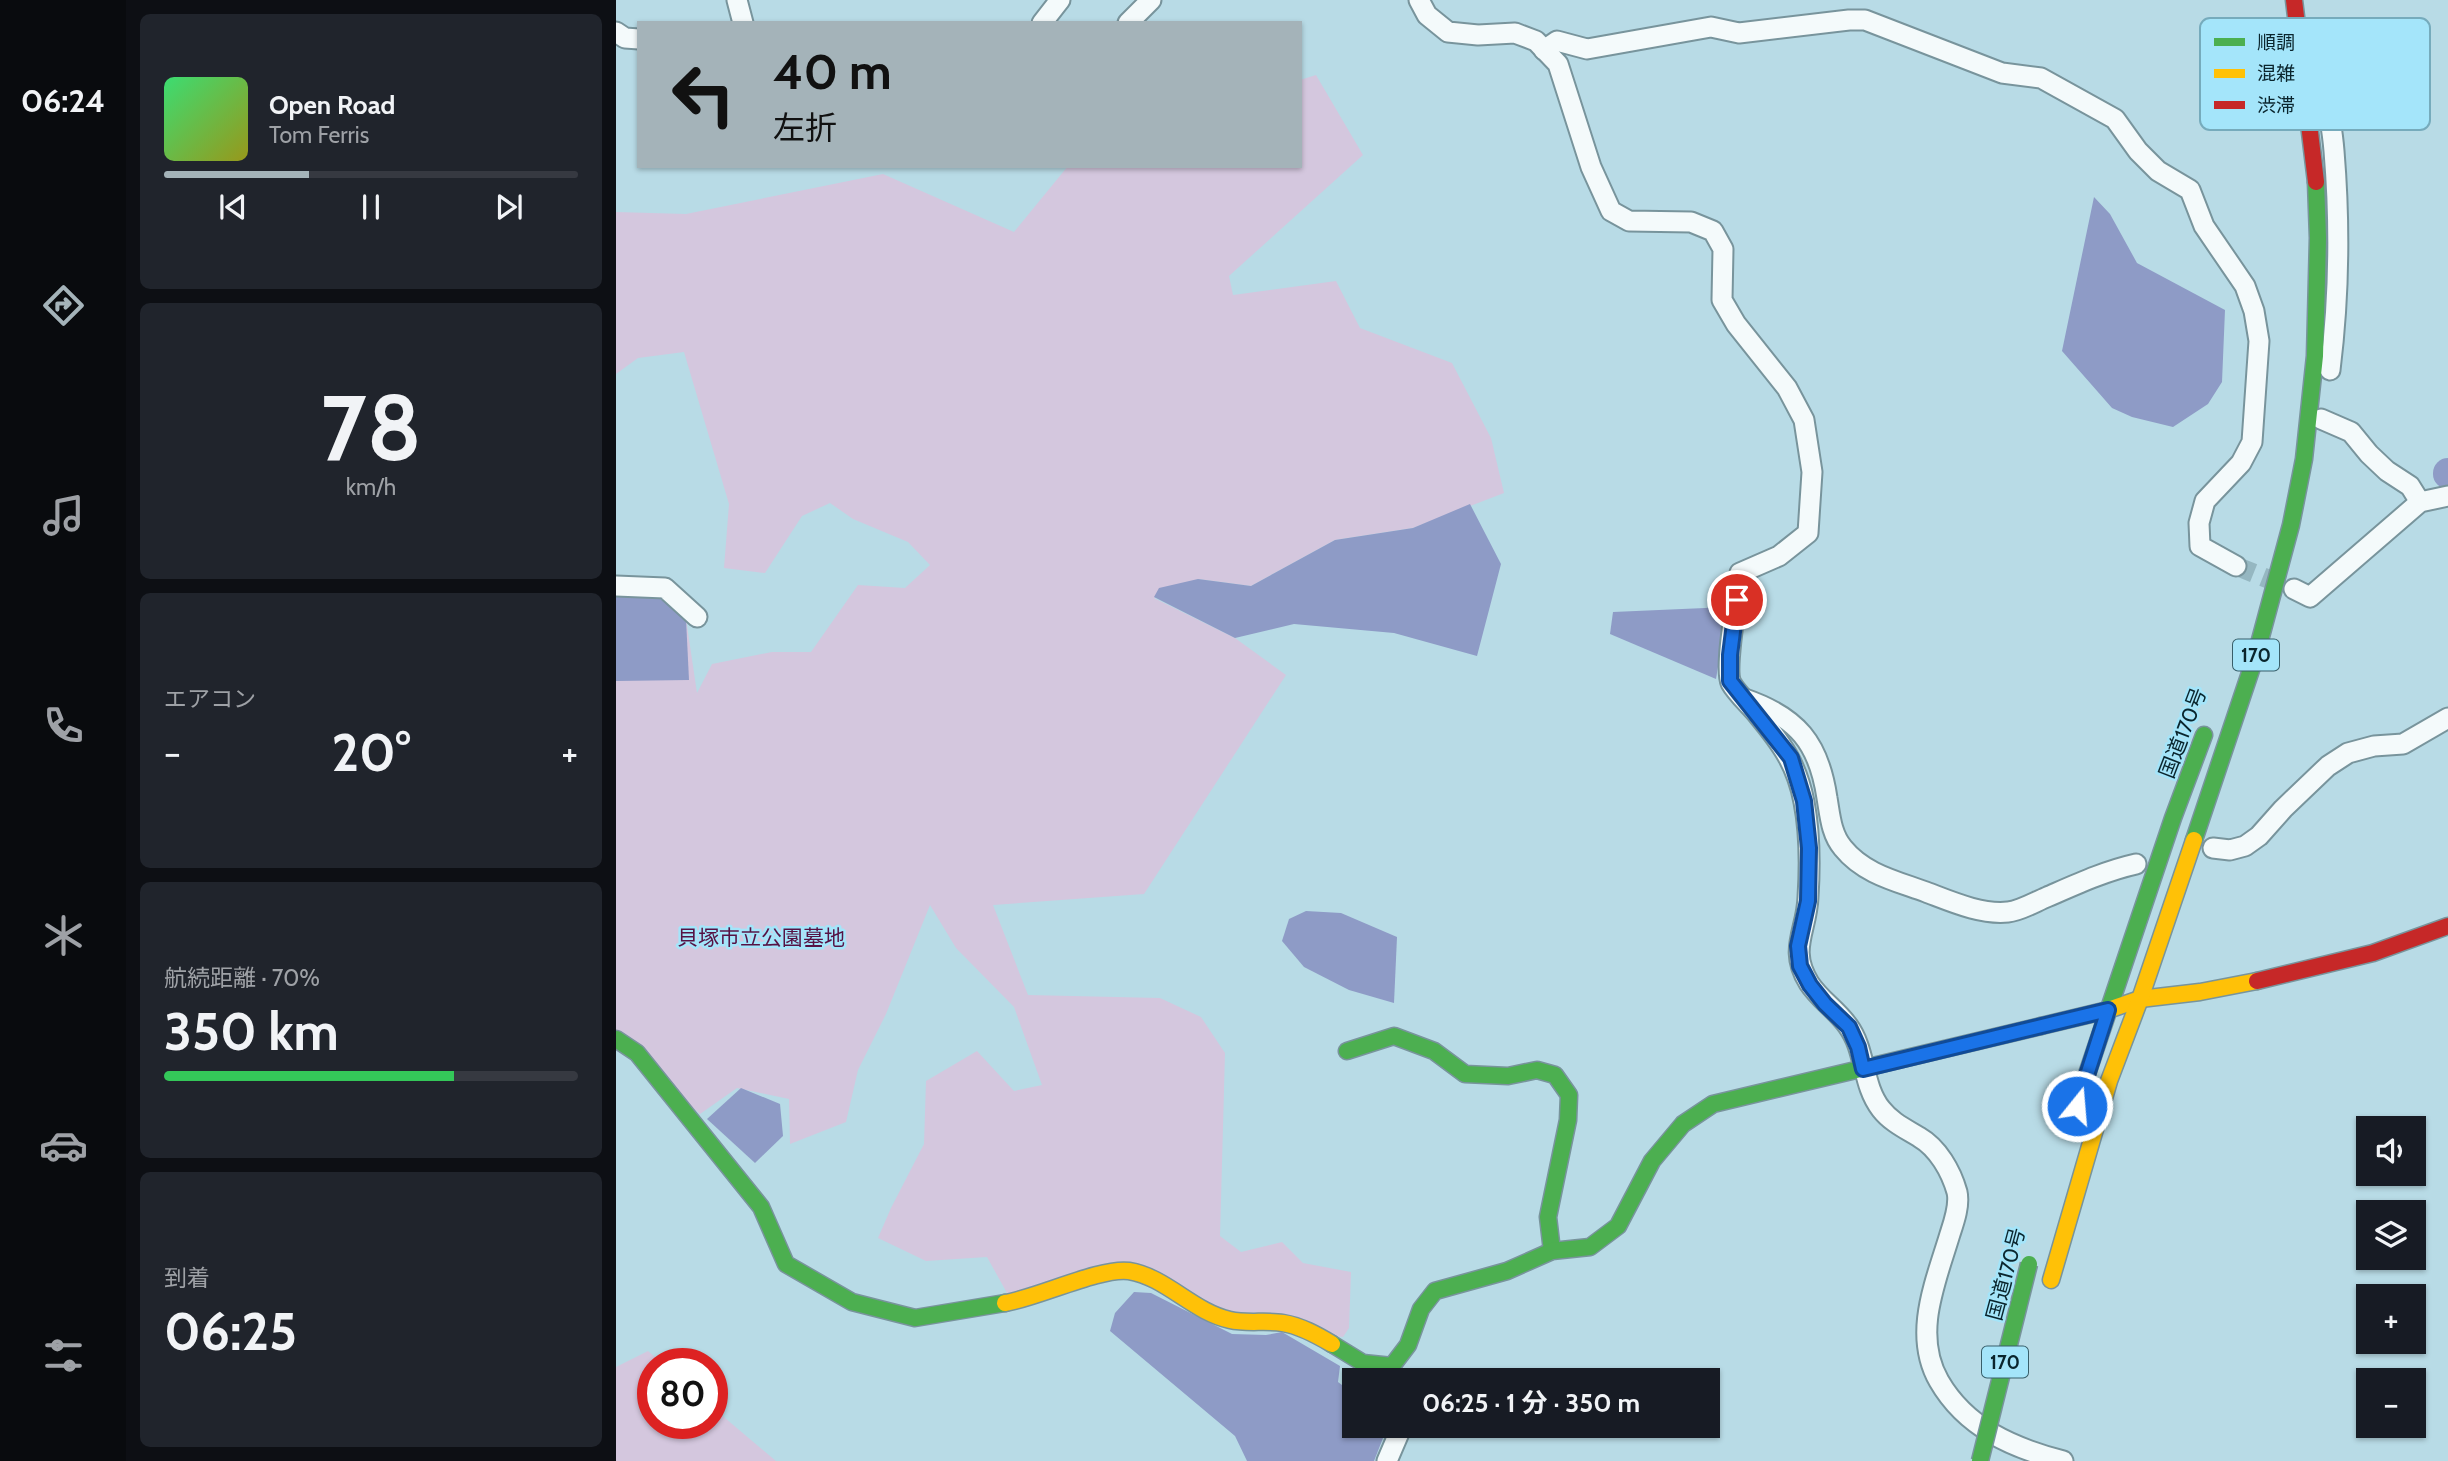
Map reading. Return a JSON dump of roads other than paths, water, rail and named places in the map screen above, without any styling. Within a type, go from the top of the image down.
[{"type":"main road","name":"国道170号","points":[[2049,1287],[2109,1081],[2140,999],[2256,655],[2291,525],[2304,459],[2315,356],[2318,225],[2312,130]]},
{"type":"main road","name":"国道170号","points":[[2080,1098],[2173,818],[2211,718]]},
{"type":"main road","points":[[1395,1368],[1408,1345],[1420,1309],[1435,1291],[1507,1270],[1552,1251],[1590,1247],[1618,1226],[1652,1161],[1684,1124],[1713,1104],[2108,1010],[2140,999],[2200,992],[2269,979],[2373,953],[2448,926]]},
{"type":"main road","points":[[1347,1051],[1394,1035],[1434,1051],[1465,1074],[1508,1076],[1537,1070],[1555,1075],[1569,1095],[1568,1120],[1548,1217],[1552,1251]]},
{"type":"main road","points":[[616,1039],[637,1053],[761,1207],[786,1264],[852,1302],[915,1318],[1013,1302],[1105,1274],[1128,1271],[1157,1281],[1192,1304],[1229,1320],[1284,1323],[1312,1332],[1363,1363],[1378,1368]]},
{"type":"main road","name":"国道170号","points":[[1980,1461],[2031,1257]]},
{"type":"main road","points":[[2004,1461],[2014,1422]]},
{"type":"street","points":[[737,0],[742,21]]},
{"type":"street","points":[[1050,21],[1060,0]]},
{"type":"street","points":[[1130,21],[1151,0]]},
{"type":"street","points":[[1419,0],[1427,15],[1448,32],[1478,35],[1515,33],[1536,41],[1558,64],[1591,167],[1611,211],[1629,221],[1691,222],[1713,231],[1723,248],[1722,300],[1736,324],[1787,388],[1804,420],[1812,472],[1808,533],[1779,556],[1741,573],[1730,655],[1730,681],[1791,758],[1804,801],[1809,848],[1808,901],[1798,946],[1800,966],[1825,1004],[1849,1027],[1858,1047],[1868,1085],[1881,1109],[1900,1126],[1935,1149],[1949,1172],[1958,1195],[1955,1219],[1929,1301],[1926,1328],[1929,1357],[1938,1380],[1955,1406],[1969,1420],[2001,1439],[2036,1454],[2063,1461]]},
{"type":"street","points":[[2299,1],[2304,18]]},
{"type":"street","points":[[1544,50],[1557,41],[1587,50],[1711,27],[1739,33],[1865,20],[2002,73],[2041,78],[2115,119],[2138,151],[2158,171],[2190,190],[2204,226],[2245,286],[2254,312],[2259,341],[2252,442],[2241,463],[2205,501],[2199,523],[2200,546],[2236,566]]},
{"type":"street","points":[[616,33],[625,38],[637,39]]},
{"type":"street","points":[[2304,459],[2325,409],[2337,316],[2337,227],[2331,130]]},
{"type":"street","points":[[2321,419],[2351,432],[2387,471],[2410,486],[2420,502]]},
{"type":"street","points":[[2294,589],[2310,597],[2420,502],[2448,496]]},
{"type":"street","points":[[616,586],[665,588],[696,617]]},
{"type":"street","points":[[1743,698],[1769,708],[1789,720],[1808,740],[1817,756],[1831,824],[1841,846],[1856,862],[1874,873],[1945,899],[1991,912],[2010,912],[2108,870],[2136,864]]},
{"type":"street","points":[[2213,848],[2230,850],[2245,846],[2259,836],[2328,766],[2348,753],[2374,746],[2403,744],[2448,718]]},
{"type":"street","points":[[1387,1461],[1397,1438]]},
{"type":"water","points":[[2094,197],[2110,214],[2137,263],[2225,310],[2222,382],[2208,404],[2173,427],[2132,417],[2112,408],[2062,351]]},
{"type":"water","points":[[1470,504],[1501,564],[1477,656],[1394,633],[1294,624],[1235,638],[1154,597],[1159,588],[1198,579],[1251,586],[1335,540],[1413,528]]},
{"type":"water","points":[[616,595],[658,597],[686,619],[689,680],[616,681]]},
{"type":"water","points":[[1728,607],[1716,679],[1610,634],[1613,612]]},
{"type":"water","points":[[1306,911],[1341,913],[1397,937],[1394,1003],[1349,990],[1304,967],[1282,941],[1289,919]]},
{"type":"water","points":[[741,1088],[780,1104],[783,1136],[755,1163],[707,1119]]},
{"type":"water","points":[[1134,1292],[1151,1293],[1232,1334],[1266,1335],[1282,1332],[1340,1366],[1338,1382],[1342,1385],[1342,1438],[1383,1438],[1374,1461],[1247,1461],[1235,1436],[1110,1331],[1115,1313]]},
{"type":"tunnel","points":[[2236,566],[2283,585]]},
{"type":"park label","name":"貝塚市立公園墓地","points":[[761,938]]}]
